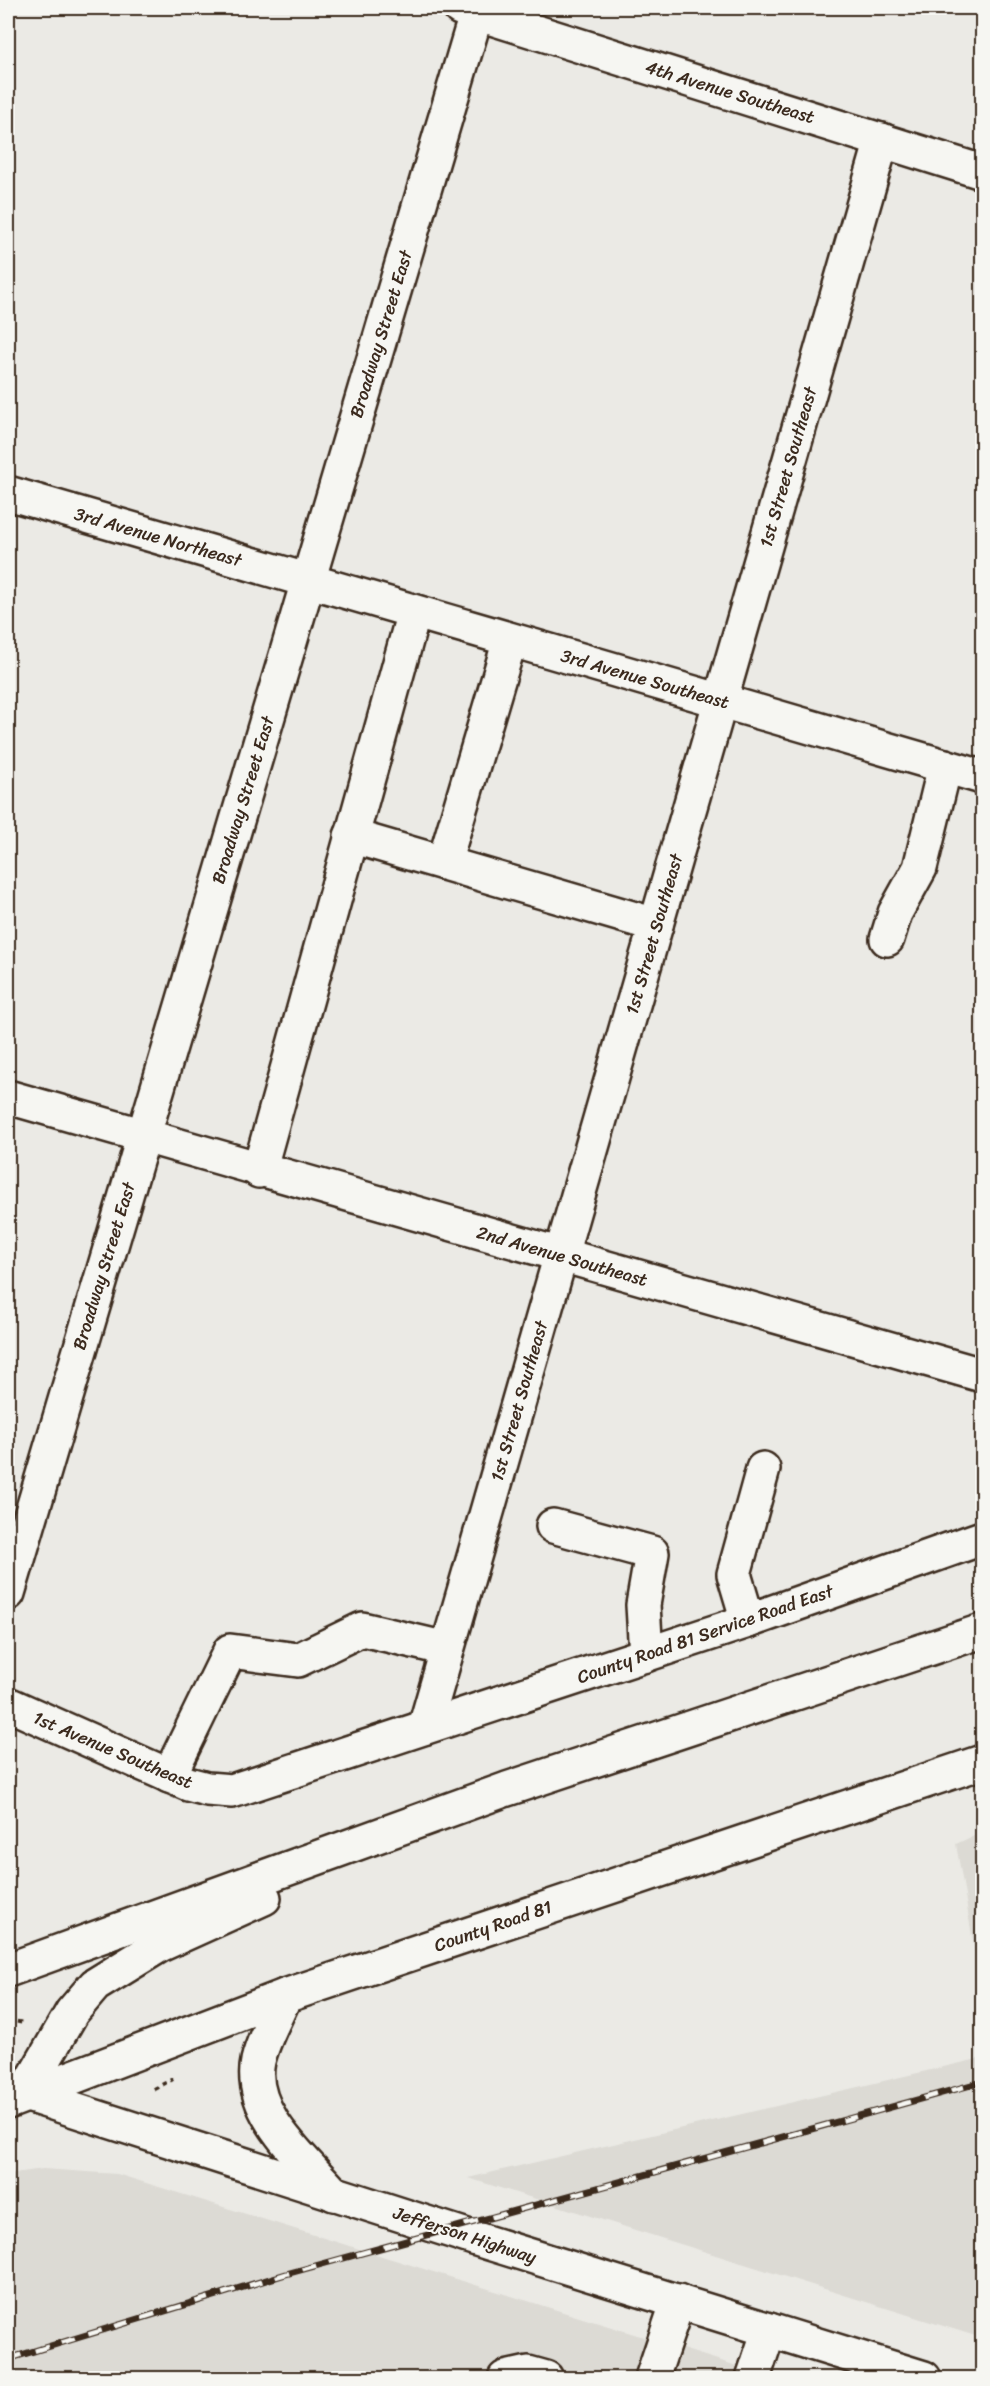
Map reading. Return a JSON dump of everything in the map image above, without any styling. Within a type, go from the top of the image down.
[{"type":"main road","name":"4th Avenue Southeast","points":[[472,9],[982,172]]},
{"type":"main road","name":"Broadway Street East","points":[[8,1593],[308,581],[472,9]]},
{"type":"main road","name":"1st Street Southeast","points":[[425,1727],[882,141]]},
{"type":"main road","name":"3rd Avenue Northeast","points":[[8,494],[308,581]]},
{"type":"main road","name":"3rd Avenue Southeast","points":[[308,581],[982,777]]},
{"type":"main road","points":[[259,1170],[414,612]]},
{"type":"main road","points":[[444,863],[510,640]]},
{"type":"main road","points":[[887,939],[896,913],[920,868],[945,766]]},
{"type":"main road","points":[[351,836],[656,925]]},
{"type":"main road","name":"2nd Avenue Southeast","points":[[8,1097],[142,1138],[982,1375]]},
{"type":"main road","points":[[748,1621],[734,1574],[763,1469]]},
{"type":"main road","points":[[553,1526],[652,1553],[643,1605],[646,1655]]},
{"type":"main road","name":"County Road 81 Service Road East","points":[[425,1727],[748,1621],[982,1538]]},
{"type":"main road","points":[[169,1776],[230,1652],[298,1660],[362,1629],[447,1649]]},
{"type":"main road","points":[[8,1970],[507,1789],[982,1631]]},
{"type":"main road","name":"1st Avenue Southeast","points":[[8,1704],[169,1776],[207,1790],[232,1791],[425,1727]]},
{"type":"main road","name":"County Road 81","points":[[14,2095],[285,1996],[982,1762]]},
{"type":"main road","points":[[14,2095],[72,2012],[95,1985],[160,1945],[507,1789]]},
{"type":"main road","points":[[285,1996],[258,2062],[257,2081],[263,2103],[275,2126],[334,2194]]},
{"type":"main road","name":"Jefferson Highway","points":[[14,2095],[924,2379]]},
{"type":"main road","points":[[652,2379],[678,2301]]},
{"type":"main road","points":[[753,2379],[769,2330]]},
{"type":"path","points":[[8,2020],[32,2025]]},
{"type":"shaded area","points":[[982,1832],[982,1993],[956,1844]]},
{"type":"shaded area","points":[[982,2058],[982,2338],[468,2178]]},
{"type":"shaded area","points":[[43,2169],[117,2174],[776,2378],[8,2378],[8,2174]]},
{"type":"railway","points":[[8,2359],[286,2274],[982,2082]]}]
